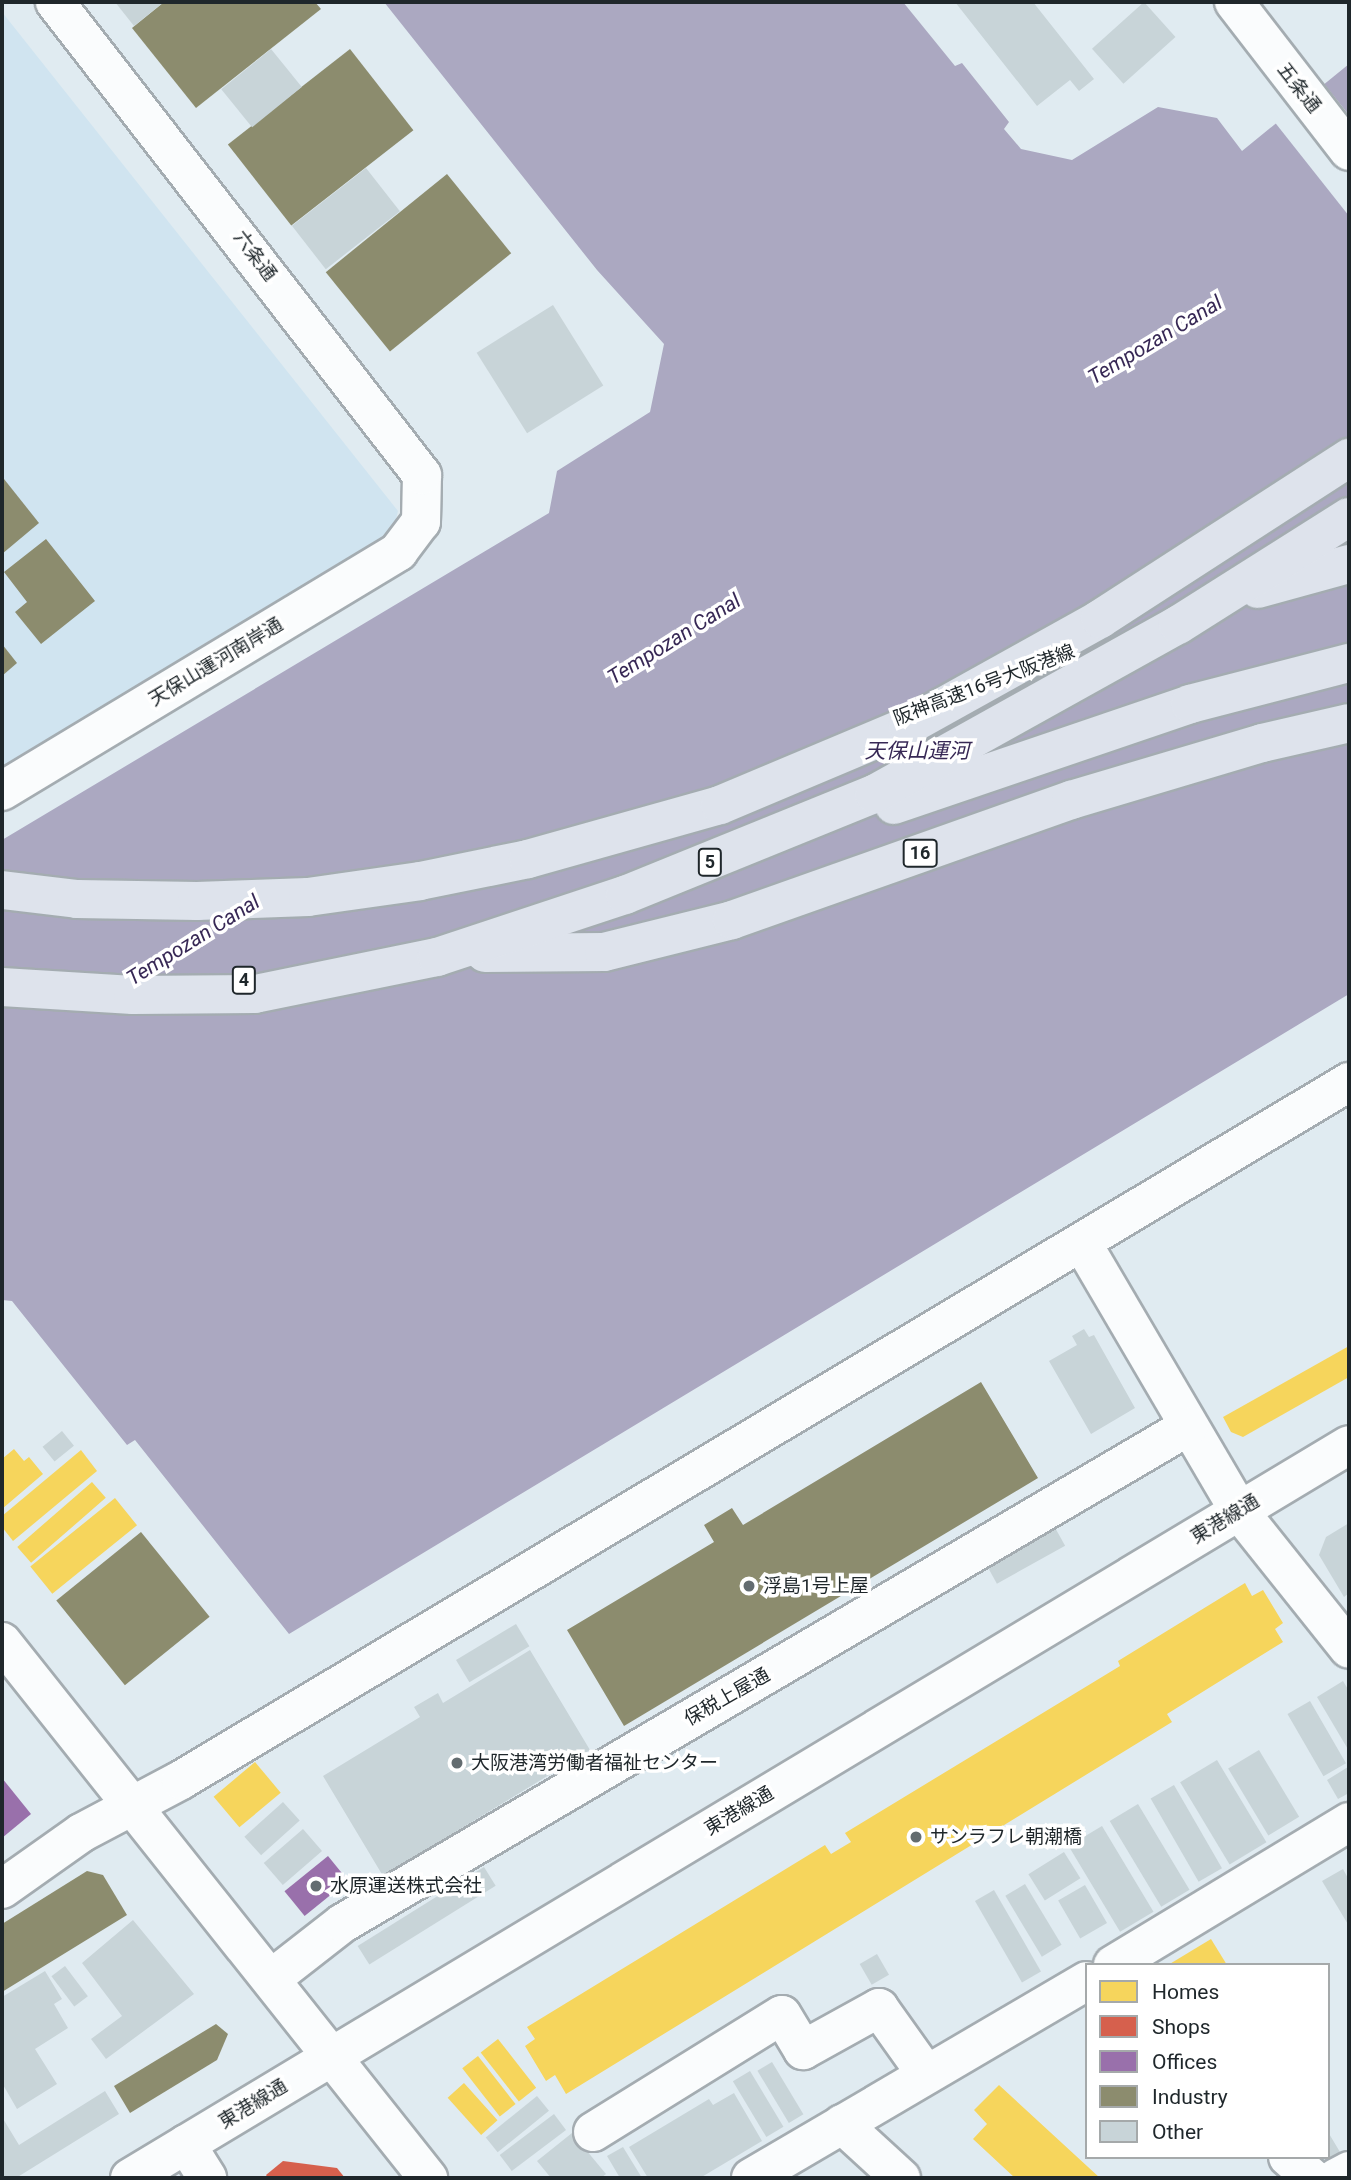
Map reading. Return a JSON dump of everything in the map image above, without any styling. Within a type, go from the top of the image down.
[{"type":"highway","points":[[2,890],[77,899],[184,901],[308,897],[420,881],[528,859],[720,806],[908,726],[1112,612],[1349,458]]},
{"type":"highway","name":"5","points":[[2,986],[133,995],[255,994],[437,957],[625,895],[874,794],[1178,625],[1349,517]]},
{"type":"highway","name":"阪神高速16号大阪港線","points":[[2,873],[75,881],[306,882],[418,865],[522,845],[716,792],[1158,619],[1349,564]]},
{"type":"highway","points":[[486,953],[714,867],[1082,739],[1189,704],[1349,663]]},
{"type":"highway","name":"16","points":[[486,953],[604,952],[732,920],[1071,800],[1262,743],[1349,723]]},
{"type":"highway","name":"4","points":[[2,974],[170,983],[307,977],[486,953]]},
{"type":"street","name":"六条通","points":[[55,2],[422,475],[421,522]]},
{"type":"street","name":"五条通","points":[[1234,2],[1349,151]]},
{"type":"street","name":"天保山運河南岸通","points":[[2,791],[398,552],[421,522]]},
{"type":"street","points":[[2,1889],[81,1833],[181,1780],[1349,1082]]},
{"type":"street","points":[[1082,1243],[1239,1511],[1349,1649]]},
{"type":"street","name":"保税上屋通","points":[[271,1979],[343,1923],[1189,1426]]},
{"type":"street","name":"東港線通","points":[[130,2178],[1349,1445]]},
{"type":"street","points":[[2,1642],[428,2178]]},
{"type":"street","points":[[1116,1963],[1349,1822]]},
{"type":"street","points":[[751,2178],[1085,1982]]},
{"type":"street","points":[[593,2132],[782,2015],[803,2050],[879,2008],[926,2074]]},
{"type":"street","points":[[842,2124],[901,2178]]},
{"type":"street","points":[[186,2144],[207,2178]]},
{"type":"street","points":[[1290,2159],[1312,2178]]},
{"type":"street","points":[[1336,2178],[1349,2171]]},
{"type":"shaded area","points":[[2,12],[398,511],[392,536],[2,771]]},
{"type":"water","name":"天保山運河","points":[[384,2],[903,2],[955,66],[962,63],[1009,122],[1004,129],[1021,149],[1072,160],[1158,107],[1217,118],[1242,151],[1349,64],[1349,994],[289,1634],[135,1440],[127,1445],[12,1301],[2,1300],[2,840],[549,513],[557,471],[650,412],[664,344],[597,270]]},
{"type":"pier","points":[[1321,80],[1349,115],[1349,216],[1273,120]]},
{"type":"building: Homes","points":[[1349,1346],[1349,1377],[1243,1437],[1231,1432],[1223,1417]]},
{"type":"building: Homes","points":[[14,1449],[24,1461],[29,1457],[43,1474],[2,1509],[2,1459]]},
{"type":"building: Homes","points":[[81,1450],[97,1471],[13,1541],[2,1527],[2,1516]]},
{"type":"building: Homes","points":[[92,1482],[106,1498],[31,1563],[17,1547]]},
{"type":"building: Homes","points":[[115,1498],[137,1525],[52,1594],[30,1567]]},
{"type":"building: Homes","name":"サンラフレ朝潮橋","points":[[1245,1583],[1252,1596],[1263,1590],[1283,1623],[1275,1629],[1283,1642],[1167,1714],[1172,1722],[566,2094],[555,2075],[546,2081],[525,2046],[535,2039],[527,2027],[825,1845],[831,1854],[851,1842],[845,1833],[1120,1666],[1118,1661]]},
{"type":"building: Homes","points":[[255,1762],[281,1793],[239,1827],[214,1797]]},
{"type":"building: Homes","points":[[1211,1939],[1226,1963],[1171,1963]]},
{"type":"building: Homes","points":[[498,2039],[536,2088],[519,2101],[481,2053]]},
{"type":"building: Homes","points":[[478,2056],[516,2104],[500,2116],[462,2068]]},
{"type":"building: Homes","points":[[464,2083],[497,2120],[481,2135],[448,2098]]},
{"type":"building: Homes","points":[[999,2085],[1100,2178],[1015,2178],[973,2139],[987,2124],[974,2110]]},
{"type":"building: Shops","points":[[283,2161],[337,2168],[345,2178],[268,2178],[266,2175]]},
{"type":"building: Offices","points":[[2,1778],[31,1814],[2,1838]]},
{"type":"building: Offices","name":"水原運送株式会社","points":[[328,1856],[348,1881],[305,1916],[284,1891]]},
{"type":"building: Industry","points":[[164,2],[315,2],[321,9],[196,108],[132,28]]},
{"type":"building: Industry","points":[[350,49],[413,130],[291,226],[228,144]]},
{"type":"building: Industry","points":[[447,174],[511,253],[390,351],[326,272]]},
{"type":"building: Industry","points":[[4,479],[39,523],[2,554],[2,481]]},
{"type":"building: Industry","points":[[46,539],[95,601],[41,644],[15,612],[27,602],[4,572]]},
{"type":"building: Industry","points":[[2,644],[17,663],[2,676]]},
{"type":"building: Industry","name":"浮島1号上屋","points":[[981,1382],[1038,1478],[624,1726],[567,1630],[714,1542],[704,1525],[732,1508],[743,1525]]},
{"type":"building: Industry","points":[[141,1532],[210,1617],[125,1685],[56,1601]]},
{"type":"building: Industry","points":[[87,1871],[103,1875],[127,1915],[2,1992],[2,1924]]},
{"type":"building: Industry","points":[[216,2024],[228,2034],[217,2060],[130,2113],[114,2086]]},
{"type":"building: Other","points":[[115,2],[164,2],[134,26]]},
{"type":"building: Other","points":[[955,2],[1033,2],[1094,79],[1079,91],[1070,80],[1037,106]]},
{"type":"building: Other","points":[[1144,2],[1175,37],[1123,84],[1092,49]]},
{"type":"building: Other","points":[[271,49],[302,87],[252,127],[221,89]]},
{"type":"building: Other","points":[[366,168],[400,211],[326,269],[292,226]]},
{"type":"building: Other","points":[[553,305],[603,386],[527,433],[477,353]]},
{"type":"building: Other","points":[[1084,1329],[1089,1337],[1094,1335],[1135,1408],[1091,1434],[1049,1361],[1077,1345],[1072,1336]]},
{"type":"building: Other","points":[[62,1431],[74,1446],[55,1461],[43,1447]]},
{"type":"building: Other","points":[[1349,1523],[1349,1593],[1344,1597],[1319,1555],[1326,1537]]},
{"type":"building: Other","points":[[1053,1524],[1065,1546],[997,1584],[985,1562]]},
{"type":"building: Other","points":[[516,1624],[529,1646],[469,1682],[456,1660]]},
{"type":"building: Other","name":"大阪港湾労働者福祉センター","points":[[530,1650],[590,1750],[383,1876],[323,1776],[420,1717],[414,1707],[438,1693],[443,1703]]},
{"type":"building: Other","points":[[1343,1681],[1349,1691],[1349,1751],[1317,1697]]},
{"type":"building: Other","points":[[1310,1701],[1346,1763],[1323,1776],[1287,1714]]},
{"type":"building: Other","points":[[1259,1750],[1299,1817],[1268,1835],[1228,1769]]},
{"type":"building: Other","points":[[1217,1760],[1266,1842],[1230,1864],[1180,1782]]},
{"type":"building: Other","points":[[1348,1767],[1349,1793],[1338,1799],[1327,1780]]},
{"type":"building: Other","points":[[1174,1785],[1222,1868],[1199,1882],[1151,1798]]},
{"type":"building: Other","points":[[283,1802],[300,1821],[261,1855],[244,1837]]},
{"type":"building: Other","points":[[1138,1804],[1190,1890],[1161,1907],[1110,1821]]},
{"type":"building: Other","points":[[1102,1826],[1154,1912],[1120,1932],[1069,1846]]},
{"type":"building: Other","points":[[303,1829],[322,1851],[283,1885],[264,1863]]},
{"type":"building: Other","points":[[1064,1852],[1080,1878],[1045,1901],[1028,1874]]},
{"type":"building: Other","points":[[484,1867],[496,1886],[369,1965],[358,1946]]},
{"type":"building: Other","points":[[1343,1869],[1349,1880],[1349,1926],[1322,1881]]},
{"type":"building: Other","points":[[1025,1884],[1062,1945],[1042,1957],[1005,1896]]},
{"type":"building: Other","points":[[1085,1885],[1107,1923],[1080,1939],[1058,1900]]},
{"type":"building: Other","points":[[994,1890],[1041,1971],[1022,1982],[975,1901]]},
{"type":"building: Other","points":[[133,1920],[194,1994],[106,2059],[91,2039],[122,2016],[82,1963]]},
{"type":"building: Other","points":[[877,1954],[889,1975],[872,1985],[860,1964]]},
{"type":"building: Other","points":[[65,1966],[88,1996],[74,2007],[51,1976]]},
{"type":"building: Other","points":[[45,1971],[62,1999],[54,2004],[68,2028],[35,2049],[57,2084],[17,2109],[2,2083],[2,1997]]},
{"type":"building: Other","points":[[772,2062],[803,2114],[789,2123],[757,2071]]},
{"type":"building: Other","points":[[750,2071],[783,2127],[766,2137],[733,2081]]},
{"type":"building: Other","points":[[105,2091],[119,2114],[16,2178],[2,2178],[2,2117],[19,2145]]},
{"type":"building: Other","points":[[734,2093],[762,2141],[700,2178],[648,2178],[629,2147],[709,2099],[713,2105]]},
{"type":"building: Other","points":[[537,2096],[549,2111],[498,2152],[486,2138]]},
{"type":"building: Other","points":[[554,2114],[566,2130],[512,2171],[500,2155]]},
{"type":"building: Other","points":[[572,2133],[606,2174],[601,2178],[551,2178],[537,2161]]},
{"type":"building: Other","points":[[1330,2135],[1340,2152],[1330,2159]]},
{"type":"building: Other","points":[[623,2147],[642,2178],[620,2178],[607,2156]]},
{"type":"place","name":"浮島1号上屋","points":[[749,1586]]},
{"type":"place","name":"大阪港湾労働者福祉センター","points":[[457,1763]]},
{"type":"place","name":"サンラフレ朝潮橋","points":[[916,1837]]},
{"type":"place","name":"水原運送株式会社","points":[[316,1886]]},
{"type":"water label","name":"Tempozan Canal","points":[[1155,340]]},
{"type":"water label","name":"Tempozan Canal","points":[[674,639]]},
{"type":"water label","name":"Tempozan Canal","points":[[193,940]]}]
